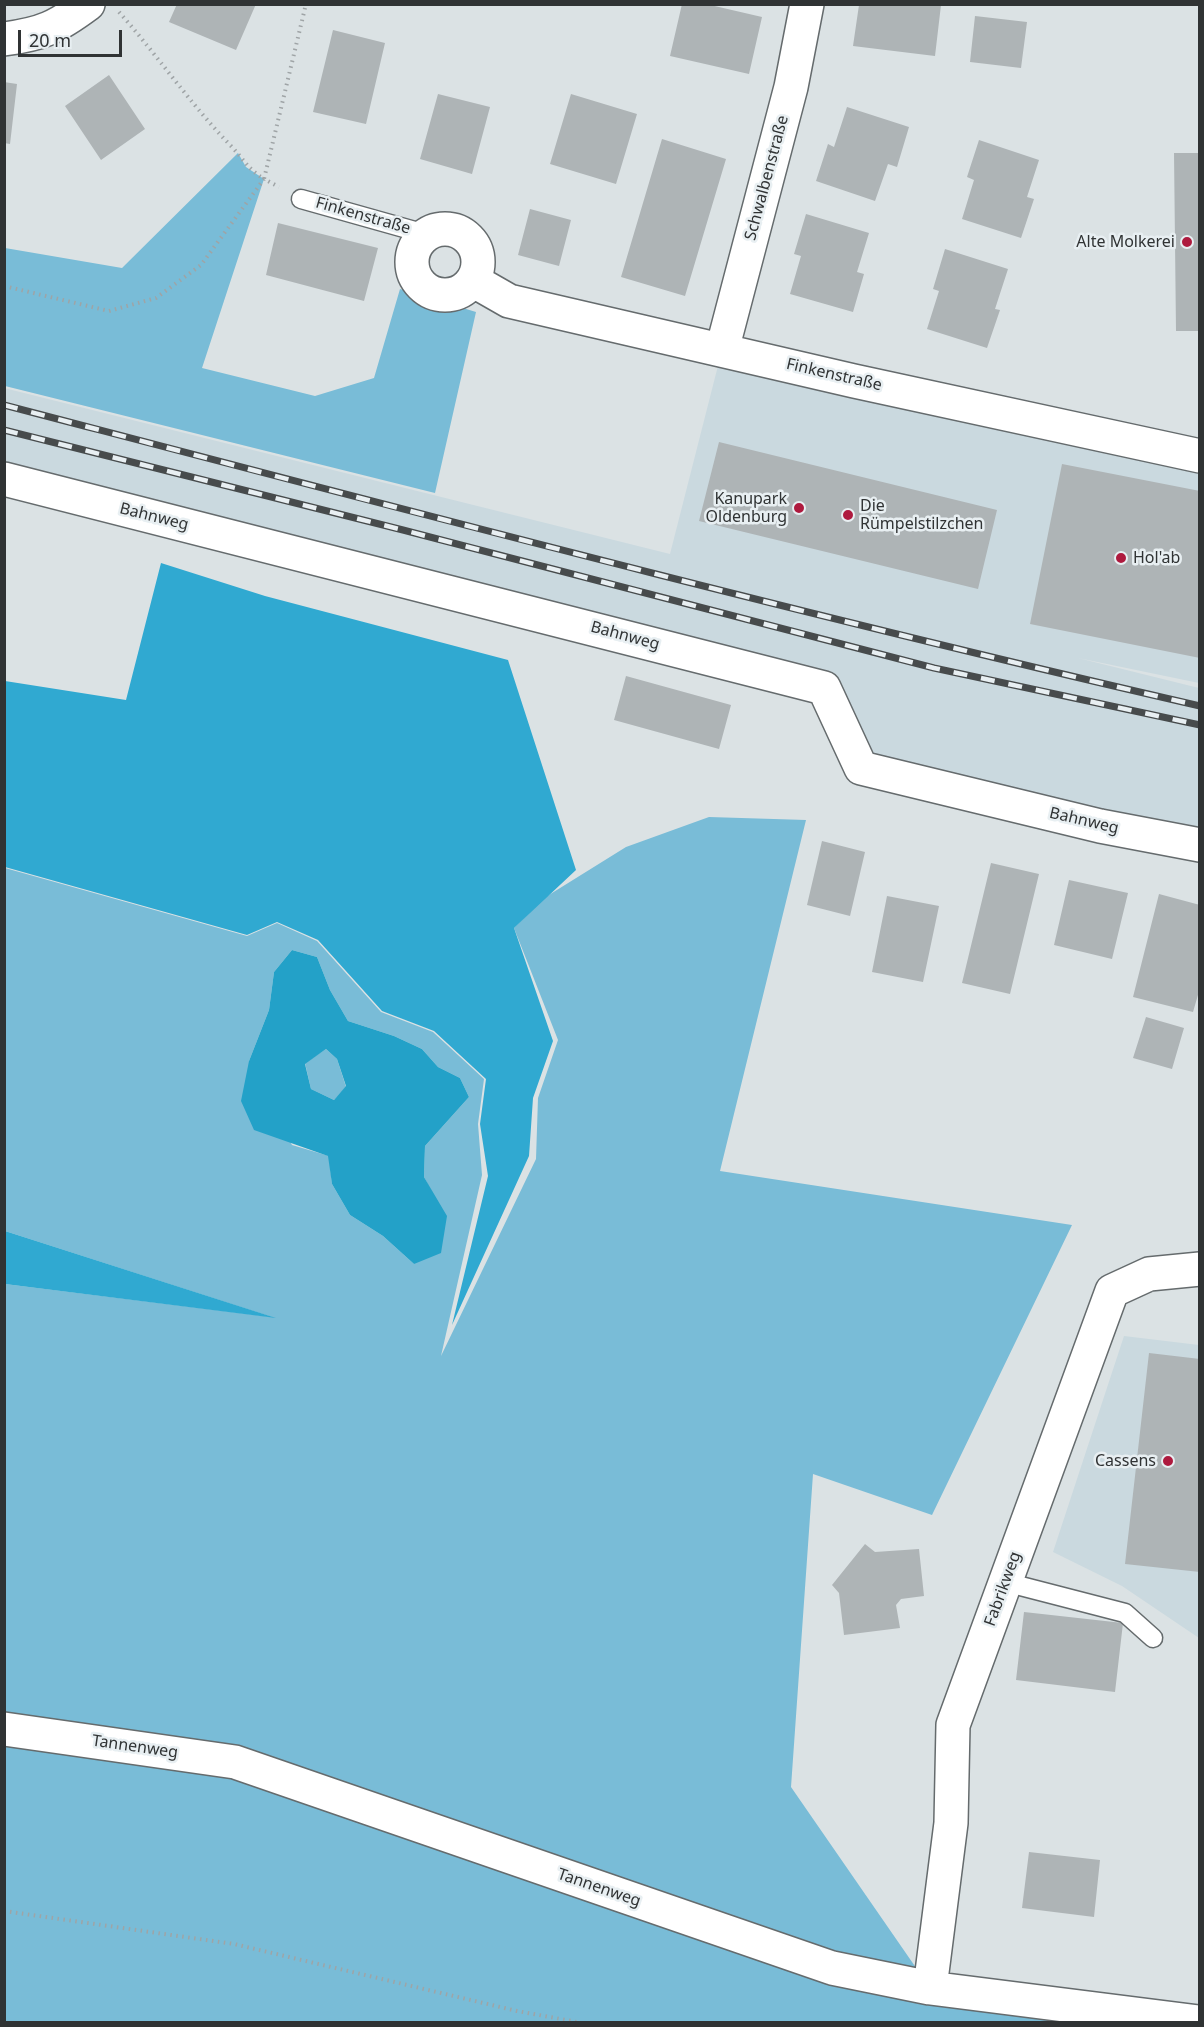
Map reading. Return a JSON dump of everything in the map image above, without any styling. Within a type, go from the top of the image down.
[{"type":"street","points":[[4,39],[26,36],[58,27],[88,4]]},
{"type":"street","name":"Schwalbenstraße","points":[[722,350],[791,87],[807,4]]},
{"type":"street","name":"Finkenstraße","points":[[443,229],[458,231],[469,238],[476,248],[479,260],[474,281],[457,294],[434,294],[419,284],[413,270],[414,250],[424,236],[443,229]]},
{"type":"street","name":"Finkenstraße","points":[[474,281],[509,301],[1200,456]]},
{"type":"street","name":"Bahnweg","points":[[4,479],[824,688],[861,768],[1100,826],[1200,845]]},
{"type":"street","name":"Fabrikweg","points":[[930,1988],[951,1823],[953,1725],[1112,1291],[1149,1274],[1200,1269]]},
{"type":"street","name":"Tannenweg","points":[[4,1729],[235,1762],[832,1968],[930,1988],[1199,2022]]},
{"type":"lane","name":"Finkenstraße","points":[[301,199],[422,233],[424,236]]},
{"type":"lane","points":[[1005,1582],[1125,1613],[1154,1638]]},
{"type":"path","points":[[113,4],[208,123],[238,153],[246,167],[301,199]]},
{"type":"path","points":[[4,286],[109,311],[156,298],[201,265],[264,179],[306,4]]},
{"type":"path","points":[[4,1911],[234,1944],[517,2011],[577,2022]]},
{"type":"shaded area","points":[[238,153],[246,167],[264,179],[202,368],[315,396],[374,378],[400,289],[476,312],[435,493],[5,386],[5,248],[122,268]]},
{"type":"shaded area","points":[[722,350],[1199,456],[1199,683],[1078,658],[1199,688],[1199,829],[881,765],[863,742],[836,690],[5,464],[4,388],[670,554]]},
{"type":"shaded area","points":[[161,563],[265,596],[508,660],[576,870],[514,928],[553,1041],[533,1098],[529,1156],[452,1325],[488,1176],[480,1124],[486,1079],[434,1031],[382,1011],[318,940],[277,922],[247,935],[5,867],[5,681],[126,700]]},
{"type":"shaded area","points":[[709,817],[806,820],[720,1171],[1072,1225],[932,1515],[813,1474],[791,1787],[930,1988],[1199,2022],[5,2022],[5,1284],[272,1317],[5,1231],[5,868],[247,936],[277,923],[317,941],[381,1012],[433,1032],[484,1079],[478,1124],[482,1175],[441,1356],[536,1159],[538,1098],[558,1040],[514,928],[544,898],[626,847]],"holes":[[[292,950],[317,957],[330,990],[348,1021],[394,1036],[422,1049],[438,1067],[460,1078],[469,1097],[425,1146],[424,1177],[433,1194],[414,1264],[383,1236],[350,1215],[332,1184],[329,1156],[292,1145],[249,1061],[269,1010],[274,972]]]},
{"type":"shaded area","points":[[292,950],[317,957],[330,990],[348,1021],[394,1036],[422,1049],[438,1067],[460,1078],[469,1097],[425,1146],[424,1177],[447,1216],[441,1253],[414,1264],[383,1236],[350,1215],[332,1184],[328,1156],[254,1130],[241,1101],[249,1061],[269,1010],[274,972]],"holes":[[[326,1049],[337,1059],[346,1086],[334,1100],[311,1089],[305,1064]]]},
{"type":"shaded area","points":[[326,1049],[337,1059],[346,1087],[334,1100],[311,1089],[305,1063]]},
{"type":"shaded area","points":[[5,1231],[276,1318],[5,1284]]},
{"type":"shaded area","points":[[1124,1336],[1199,1345],[1199,1638],[1122,1586],[1053,1552]]},
{"type":"building","points":[[177,4],[256,4],[236,50],[169,22]]},
{"type":"building","points":[[682,4],[706,4],[762,17],[749,74],[670,56]]},
{"type":"building","points":[[859,5],[941,5],[935,56],[853,46]]},
{"type":"building","points":[[975,16],[1027,22],[1021,68],[970,62]]},
{"type":"building","points":[[333,30],[385,43],[366,124],[313,112]]},
{"type":"building","points":[[109,75],[145,129],[101,160],[65,106]]},
{"type":"building","points":[[4,82],[17,84],[10,144],[4,143]]},
{"type":"building","points":[[438,94],[490,107],[472,174],[420,159]]},
{"type":"building","points":[[571,94],[637,114],[616,184],[550,164]]},
{"type":"building","points":[[847,107],[909,127],[897,167],[888,164],[875,201],[816,181],[828,144],[834,147]]},
{"type":"building","points":[[662,139],[726,159],[685,296],[621,277]]},
{"type":"building","points":[[979,140],[1039,160],[1027,197],[1034,199],[1021,238],[962,219],[974,180],[967,177]]},
{"type":"building","name":"Alte Molkerei","points":[[1174,153],[1200,153],[1200,331],[1176,331]]},
{"type":"building","points":[[530,209],[571,220],[559,266],[518,255]]},
{"type":"building","points":[[806,214],[869,233],[857,272],[864,274],[853,312],[790,294],[801,256],[794,254]]},
{"type":"building","points":[[278,223],[378,248],[364,301],[266,275]]},
{"type":"building","points":[[945,249],[1008,269],[995,309],[1000,310],[987,348],[927,329],[939,291],[933,289]]},
{"type":"building","name":"Die Rümpelstilzchen","points":[[719,442],[997,510],[978,589],[699,521]]},
{"type":"building","name":"Hol'ab","points":[[1062,464],[1200,491],[1200,658],[1030,624]]},
{"type":"building","points":[[626,676],[731,705],[719,749],[614,720]]},
{"type":"building","points":[[822,841],[865,852],[850,916],[807,905]]},
{"type":"building","points":[[991,863],[1039,874],[1010,994],[962,983]]},
{"type":"building","points":[[1069,880],[1128,893],[1112,959],[1054,945]]},
{"type":"building","points":[[1159,894],[1200,905],[1200,988],[1193,1012],[1133,997]]},
{"type":"building","points":[[887,896],[939,906],[923,982],[872,972]]},
{"type":"building","points":[[1146,1017],[1184,1028],[1172,1069],[1133,1058]]},
{"type":"building","name":"Cassens","points":[[1149,1353],[1200,1359],[1200,1572],[1125,1564]]},
{"type":"building","points":[[865,1544],[875,1552],[919,1549],[924,1596],[901,1599],[896,1605],[900,1628],[844,1635],[839,1593],[832,1585]]},
{"type":"building","points":[[1024,1612],[1123,1623],[1115,1692],[1016,1680]]},
{"type":"building","points":[[1029,1852],[1100,1860],[1094,1917],[1022,1908]]},
{"type":"railway","points":[[4,405],[750,598],[1200,706]]},
{"type":"railway","points":[[4,430],[403,530],[934,668],[1200,725]]},
{"type":"place","name":"Alte Molkerei","points":[[1187,242]]},
{"type":"place","name":"Kanupark Oldenburg","points":[[799,508]]},
{"type":"place","name":"Die Rümpelstilzchen","points":[[848,515]]},
{"type":"place","name":"Hol'ab","points":[[1121,558]]},
{"type":"place","name":"Cassens","points":[[1168,1461]]}]
